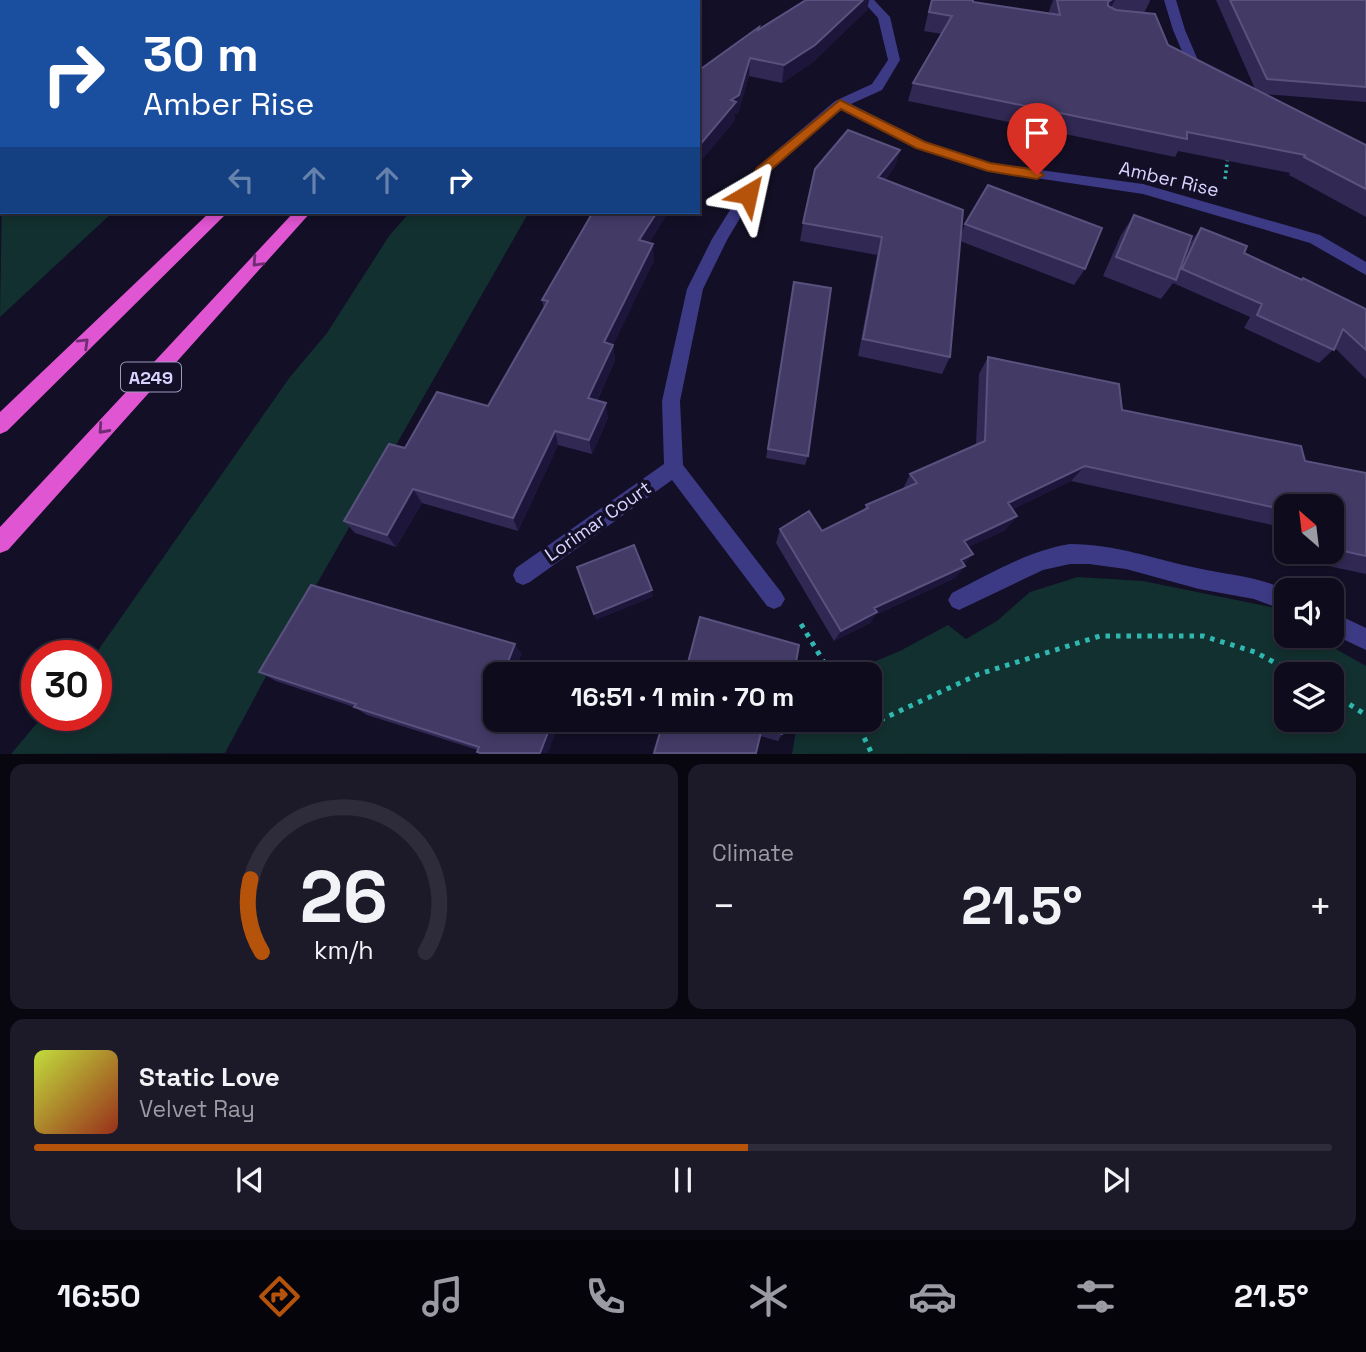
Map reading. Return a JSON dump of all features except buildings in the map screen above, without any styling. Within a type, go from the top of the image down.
[{"type":"highway","points":[[0,425],[217,214]]},
{"type":"highway","name":"A249","points":[[0,543],[301,214]]},
{"type":"street","points":[[774,599],[674,468],[671,401],[695,289],[720,239],[761,171],[840,104],[877,87],[894,60],[884,18],[868,0]]},
{"type":"street","points":[[1170,0],[1173,29],[1200,79]]},
{"type":"street","name":"Amber Rise","points":[[840,104],[921,145],[988,167],[1143,189],[1315,239],[1366,269]]},
{"type":"street","name":"Lorimar Court","points":[[523,575],[674,468]]},
{"type":"street","points":[[959,600],[1050,558],[1080,554],[1118,556],[1198,579],[1251,586],[1274,594]]},
{"type":"street","points":[[1344,629],[1366,639]]},
{"type":"path","points":[[1222,211],[1229,146]]},
{"type":"path","points":[[774,599],[798,619],[824,662]]},
{"type":"path","points":[[882,719],[979,674],[1100,636],[1203,636],[1255,652],[1274,662]]},
{"type":"path","points":[[1344,701],[1366,715]]},
{"type":"path","points":[[861,732],[872,754]]},
{"type":"green space","points":[[2,214],[111,214],[0,317]]},
{"type":"green space","points":[[408,214],[528,214],[294,624],[225,753],[11,754],[30,731],[112,731],[112,640],[105,640],[290,377],[327,333],[389,236]]},
{"type":"green space","points":[[1078,577],[1143,581],[1274,608],[1274,648],[1334,648],[1366,666],[1366,753],[792,754],[796,732],[882,732],[882,662],[873,662],[948,625],[966,639],[997,621],[1030,592]]},
{"type":"route","points":[[748,194],[761,171],[840,104],[921,145],[988,167],[1037,175]]}]
